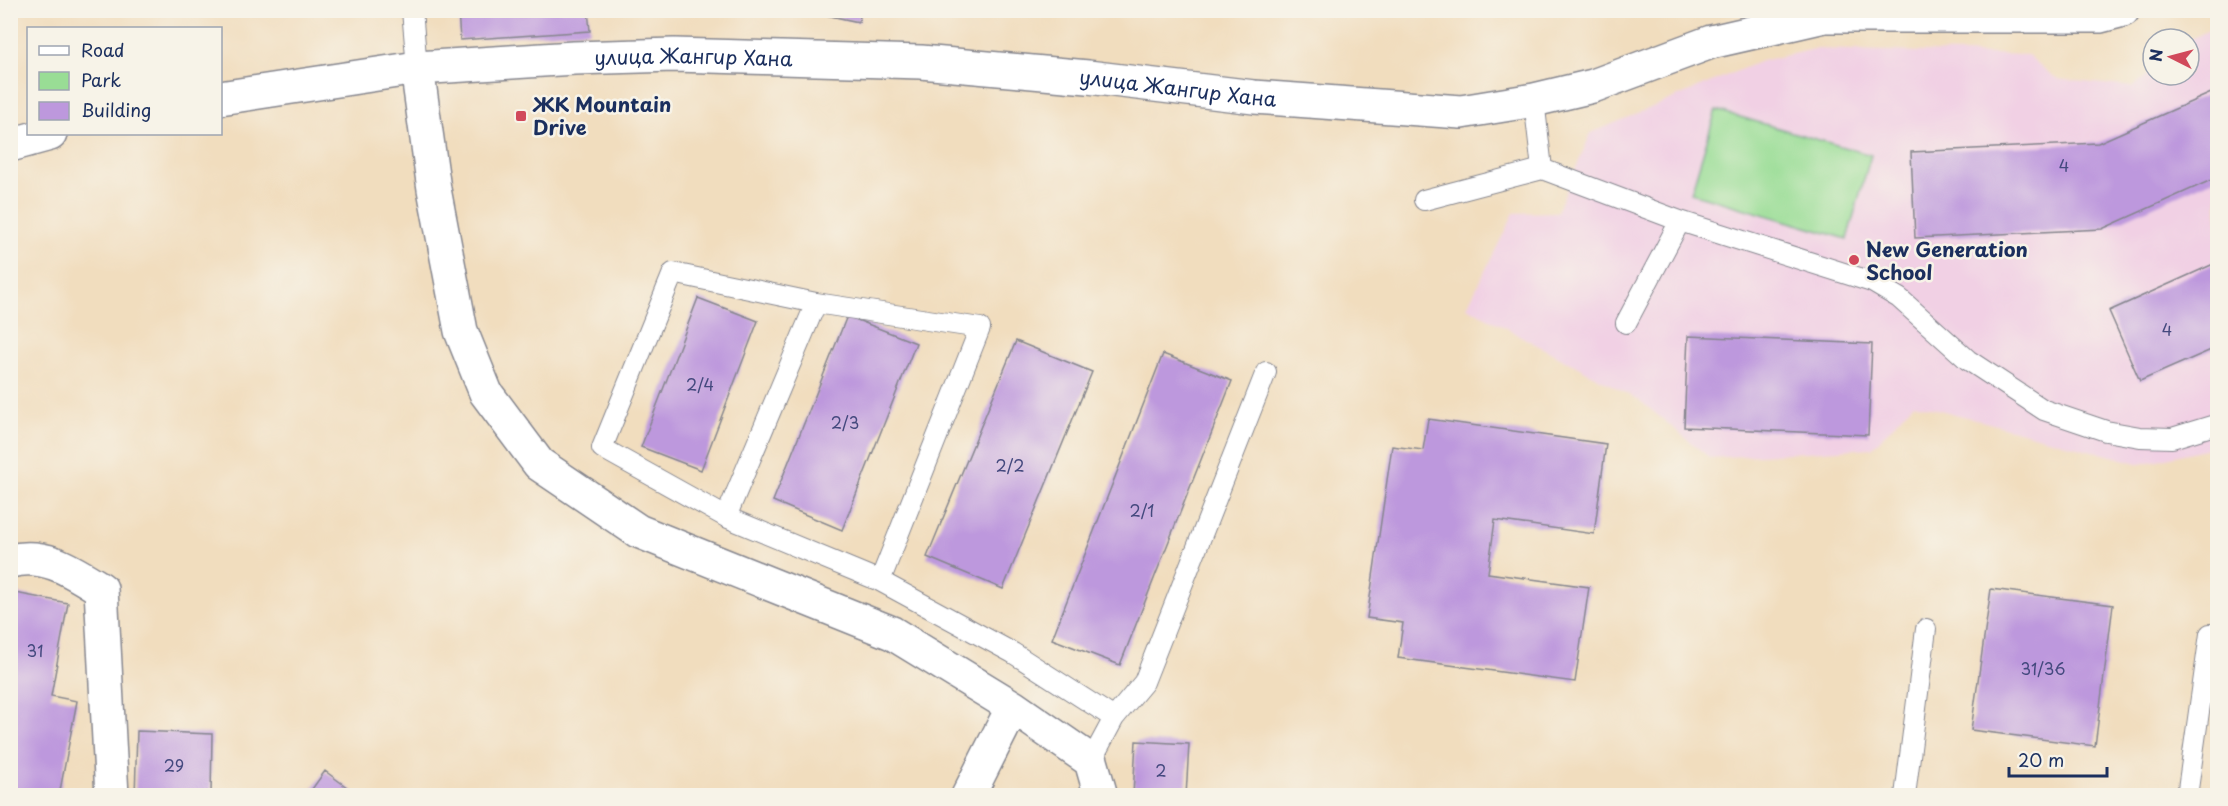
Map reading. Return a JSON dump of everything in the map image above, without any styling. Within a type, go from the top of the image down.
[{"type":"street","name":"улица Жангир Хана","points":[[222,99],[417,68],[574,58],[674,55],[921,62],[1088,77],[1254,97],[1461,112],[1534,100],[1593,86],[1711,42],[1825,13],[2100,16],[2123,10]]},
{"type":"street","points":[[417,68],[434,189],[461,331],[486,393],[539,465],[638,531],[892,633],[1013,707],[1091,761],[1101,795]]},
{"type":"street","points":[[10,145],[46,135]]},
{"type":"street","points":[[10,561],[28,557],[66,567],[101,589],[112,795]]},
{"type":"street","points":[[968,795],[1013,707]]},
{"type":"lane","points":[[412,10],[417,68]]},
{"type":"lane","points":[[1534,100],[1542,170]]},
{"type":"lane","points":[[1424,200],[1542,170],[1680,221],[1872,282],[1899,298],[1968,360],[2044,410],[2106,431],[2140,438],[2172,438],[2217,424]]},
{"type":"lane","points":[[1626,323],[1680,221]]},
{"type":"lane","points":[[880,581],[980,328],[816,303],[673,273],[602,448],[726,517],[880,581],[1012,653],[1114,718]]},
{"type":"lane","points":[[726,517],[816,303]]},
{"type":"lane","points":[[1091,761],[1114,718],[1144,682],[1266,372]]},
{"type":"lane","points":[[1905,795],[1926,629]]},
{"type":"lane","points":[[2187,795],[2210,634]]},
{"type":"shaded area","name":"New Generation School","points":[[2217,26],[2217,446],[2141,464],[1914,403],[1872,448],[1710,458],[1639,400],[1467,307],[1514,213],[1557,212],[1591,133],[1761,61],[1815,49],[2028,55],[2056,79],[2133,87],[2141,80],[2141,87],[2201,87],[2201,34]]},
{"type":"green space","points":[[1716,110],[1871,155],[1847,239],[1691,193]]},
{"type":"building","points":[[458,10],[588,10],[590,31],[460,40]]},
{"type":"building","points":[[802,10],[861,10],[859,22]]},
{"type":"building","points":[[2218,90],[2218,177],[2102,229],[1915,238],[1911,152],[2098,143]]},
{"type":"building","points":[[2218,262],[2218,347],[2140,381],[2109,311]]},
{"type":"building","points":[[698,298],[758,321],[701,470],[641,447]]},
{"type":"building","points":[[847,316],[916,343],[842,530],[773,501]]},
{"type":"building","points":[[1688,336],[1872,344],[1868,435],[1684,427]]},
{"type":"building","points":[[1016,341],[1092,372],[1003,589],[927,557]]},
{"type":"building","points":[[1163,354],[1232,381],[1120,665],[1052,639]]},
{"type":"building","points":[[1428,419],[1606,444],[1594,534],[1495,520],[1488,573],[1589,587],[1575,682],[1398,658],[1403,623],[1367,618],[1392,446],[1423,450]]},
{"type":"building","points":[[1991,589],[2113,605],[2095,746],[1971,730]]},
{"type":"building","points":[[10,592],[68,603],[51,696],[77,701],[59,796],[10,796]]},
{"type":"building","points":[[137,731],[212,734],[211,796],[135,796]]},
{"type":"building","points":[[1136,741],[1189,744],[1186,796],[1133,796]]},
{"type":"building","points":[[325,771],[359,796],[307,796]]},
{"type":"place","name":"ЖК Mountain Drive","points":[[521,116]]},
{"type":"place","name":"New Generation School","points":[[1854,260]]}]
